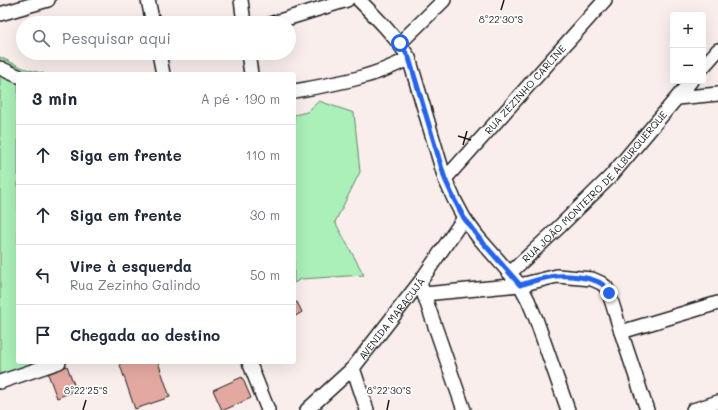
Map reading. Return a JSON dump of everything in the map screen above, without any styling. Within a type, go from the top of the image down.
[{"type":"street","points":[[0,14],[48,0]]},
{"type":"street","points":[[148,0],[151,16]]},
{"type":"street","points":[[240,0],[243,16]]},
{"type":"street","points":[[296,16],[347,0]]},
{"type":"street","points":[[359,0],[400,43],[409,58],[445,179],[454,199],[464,218],[478,237],[520,285],[536,319],[568,410]]},
{"type":"street","points":[[400,43],[444,0]]},
{"type":"street","name":"RUA ZEZINHO CARLINE","points":[[445,179],[605,0]]},
{"type":"street","points":[[706,64],[718,50]]},
{"type":"street","points":[[296,92],[337,84],[379,72],[409,58]]},
{"type":"street","points":[[160,60],[163,72]]},
{"type":"street","points":[[249,60],[251,72]]},
{"type":"street","points":[[0,68],[16,75]]},
{"type":"street","name":"RUA JOÃO MONTEIRO DE ALBURQUERQUE","points":[[510,273],[610,177],[689,84]]},
{"type":"street","points":[[677,98],[718,94]]},
{"type":"street","name":"AVENIDA MARACUJÁ","points":[[307,410],[353,368],[422,288],[464,218]]},
{"type":"street","points":[[464,410],[422,288],[520,285],[557,276],[592,279],[606,287],[647,410]]},
{"type":"street","points":[[621,332],[718,303]]},
{"type":"street","points":[[0,382],[53,364]]},
{"type":"street","points":[[250,364],[268,410]]},
{"type":"street","points":[[353,368],[367,410]]},
{"type":"street","points":[[693,410],[718,402]]},
{"type":"green space","points":[[0,57],[23,68],[38,72],[16,72],[16,364],[30,364],[0,377]]},
{"type":"green space","points":[[319,101],[354,113],[360,172],[335,222],[364,275],[301,279],[296,282],[296,115],[307,112]]},
{"type":"building","points":[[296,302],[302,312],[296,316]]},
{"type":"building","points":[[120,364],[159,364],[170,397],[135,409]]},
{"type":"building","points":[[67,366],[76,390],[57,398],[48,374]]},
{"type":"building","points":[[242,377],[251,398],[222,410],[213,390]]},
{"type":"route","points":[[400,43],[409,58],[445,179],[464,218],[478,237],[520,285],[557,276],[575,277],[592,279],[601,283],[606,287],[609,293]]}]
